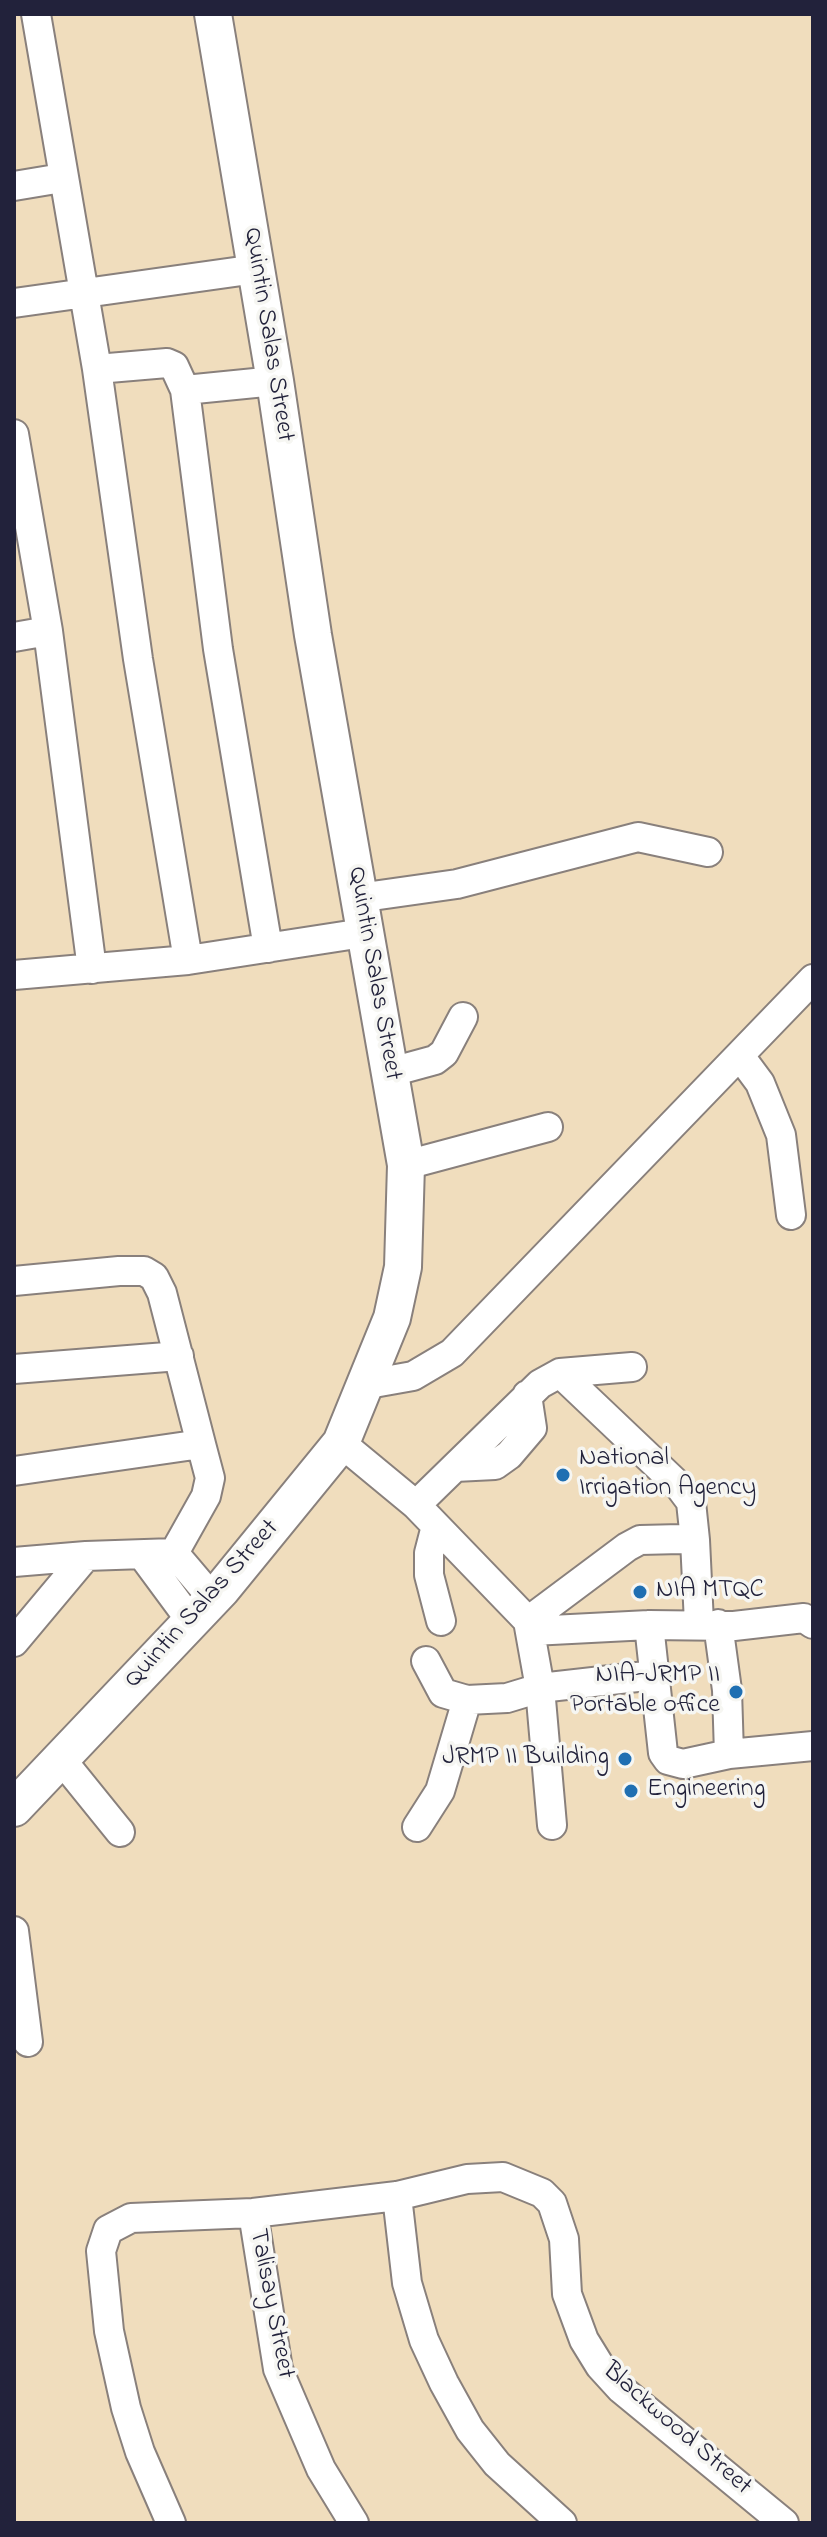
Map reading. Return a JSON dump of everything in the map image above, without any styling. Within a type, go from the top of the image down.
[{"type":"main road","name":"Quintin Salas Street","points":[[14,1807],[202,1610],[341,1443],[368,1384],[392,1318],[403,1267],[406,1165],[313,635],[275,381],[213,14]]},
{"type":"street","points":[[36,14],[97,369],[138,659],[188,960]]},
{"type":"street","points":[[14,186],[62,178]]},
{"type":"street","points":[[14,303],[256,269]]},
{"type":"street","points":[[97,369],[167,363],[174,366],[185,390],[218,649],[268,948]]},
{"type":"street","points":[[185,390],[275,381]]},
{"type":"street","points":[[14,434],[48,631],[92,969]]},
{"type":"street","points":[[14,637],[48,631]]},
{"type":"street","points":[[358,898],[457,884],[638,837],[708,852]]},
{"type":"street","points":[[14,975],[188,960],[363,933]]},
{"type":"street","points":[[368,1384],[413,1376],[452,1353],[813,979]]},
{"type":"street","points":[[391,1072],[435,1060],[444,1053],[463,1017]]},
{"type":"street","points":[[740,1056],[760,1083],[781,1135],[791,1215]]},
{"type":"street","points":[[406,1165],[548,1127]]},
{"type":"street","points":[[14,1281],[144,1271],[159,1286],[210,1478],[206,1496],[174,1553]]},
{"type":"street","points":[[14,1369],[179,1356]]},
{"type":"street","points":[[416,1505],[527,1395],[560,1373],[632,1367]]},
{"type":"street","points":[[560,1373],[679,1486],[691,1502],[709,1624],[727,1690],[729,1754]]},
{"type":"street","points":[[341,1443],[416,1505],[530,1626],[540,1688],[552,1825]]},
{"type":"street","points":[[14,1471],[201,1444]]},
{"type":"street","points":[[436,1526],[429,1553],[429,1575],[441,1621]]},
{"type":"street","points":[[530,1626],[627,1547],[640,1540],[695,1540]]},
{"type":"street","points":[[174,1553],[202,1610]]},
{"type":"street","points":[[14,1562],[174,1553]]},
{"type":"street","points":[[14,1642],[86,1556]]},
{"type":"street","points":[[143,1556],[202,1610]]},
{"type":"street","points":[[530,1626],[734,1626],[804,1618],[813,1624]]},
{"type":"street","points":[[649,1625],[661,1749],[668,1760],[683,1764],[701,1763],[729,1754],[813,1746]]},
{"type":"street","points":[[426,1661],[443,1693],[467,1700],[507,1698],[540,1688],[655,1675]]},
{"type":"street","points":[[417,1827],[440,1791],[467,1700]]},
{"type":"street","points":[[61,1759],[120,1832]]},
{"type":"street","points":[[14,1931],[28,2042]]},
{"type":"street","name":"Blackwood Street","points":[[397,2196],[467,2179],[503,2177],[542,2193],[552,2203],[560,2221],[567,2294],[584,2340],[600,2366],[621,2389],[784,2523]]},
{"type":"street","points":[[171,2523],[130,2423],[109,2331],[101,2251],[108,2230],[131,2218],[253,2213],[397,2196],[407,2283],[424,2340],[444,2383],[470,2430],[497,2464],[562,2523]]},
{"type":"street","name":"Talisay Street","points":[[253,2213],[278,2369],[308,2444],[354,2523]]},
{"type":"place","name":"National Irrigation Agency","points":[[563,1475]]},
{"type":"place","name":"NIA MTQC","points":[[640,1592]]},
{"type":"place","name":"NIA-JRMP II Portable office","points":[[736,1692]]},
{"type":"place","name":"JRMP II Building","points":[[625,1759]]},
{"type":"place","name":"Engineering","points":[[631,1791]]}]
